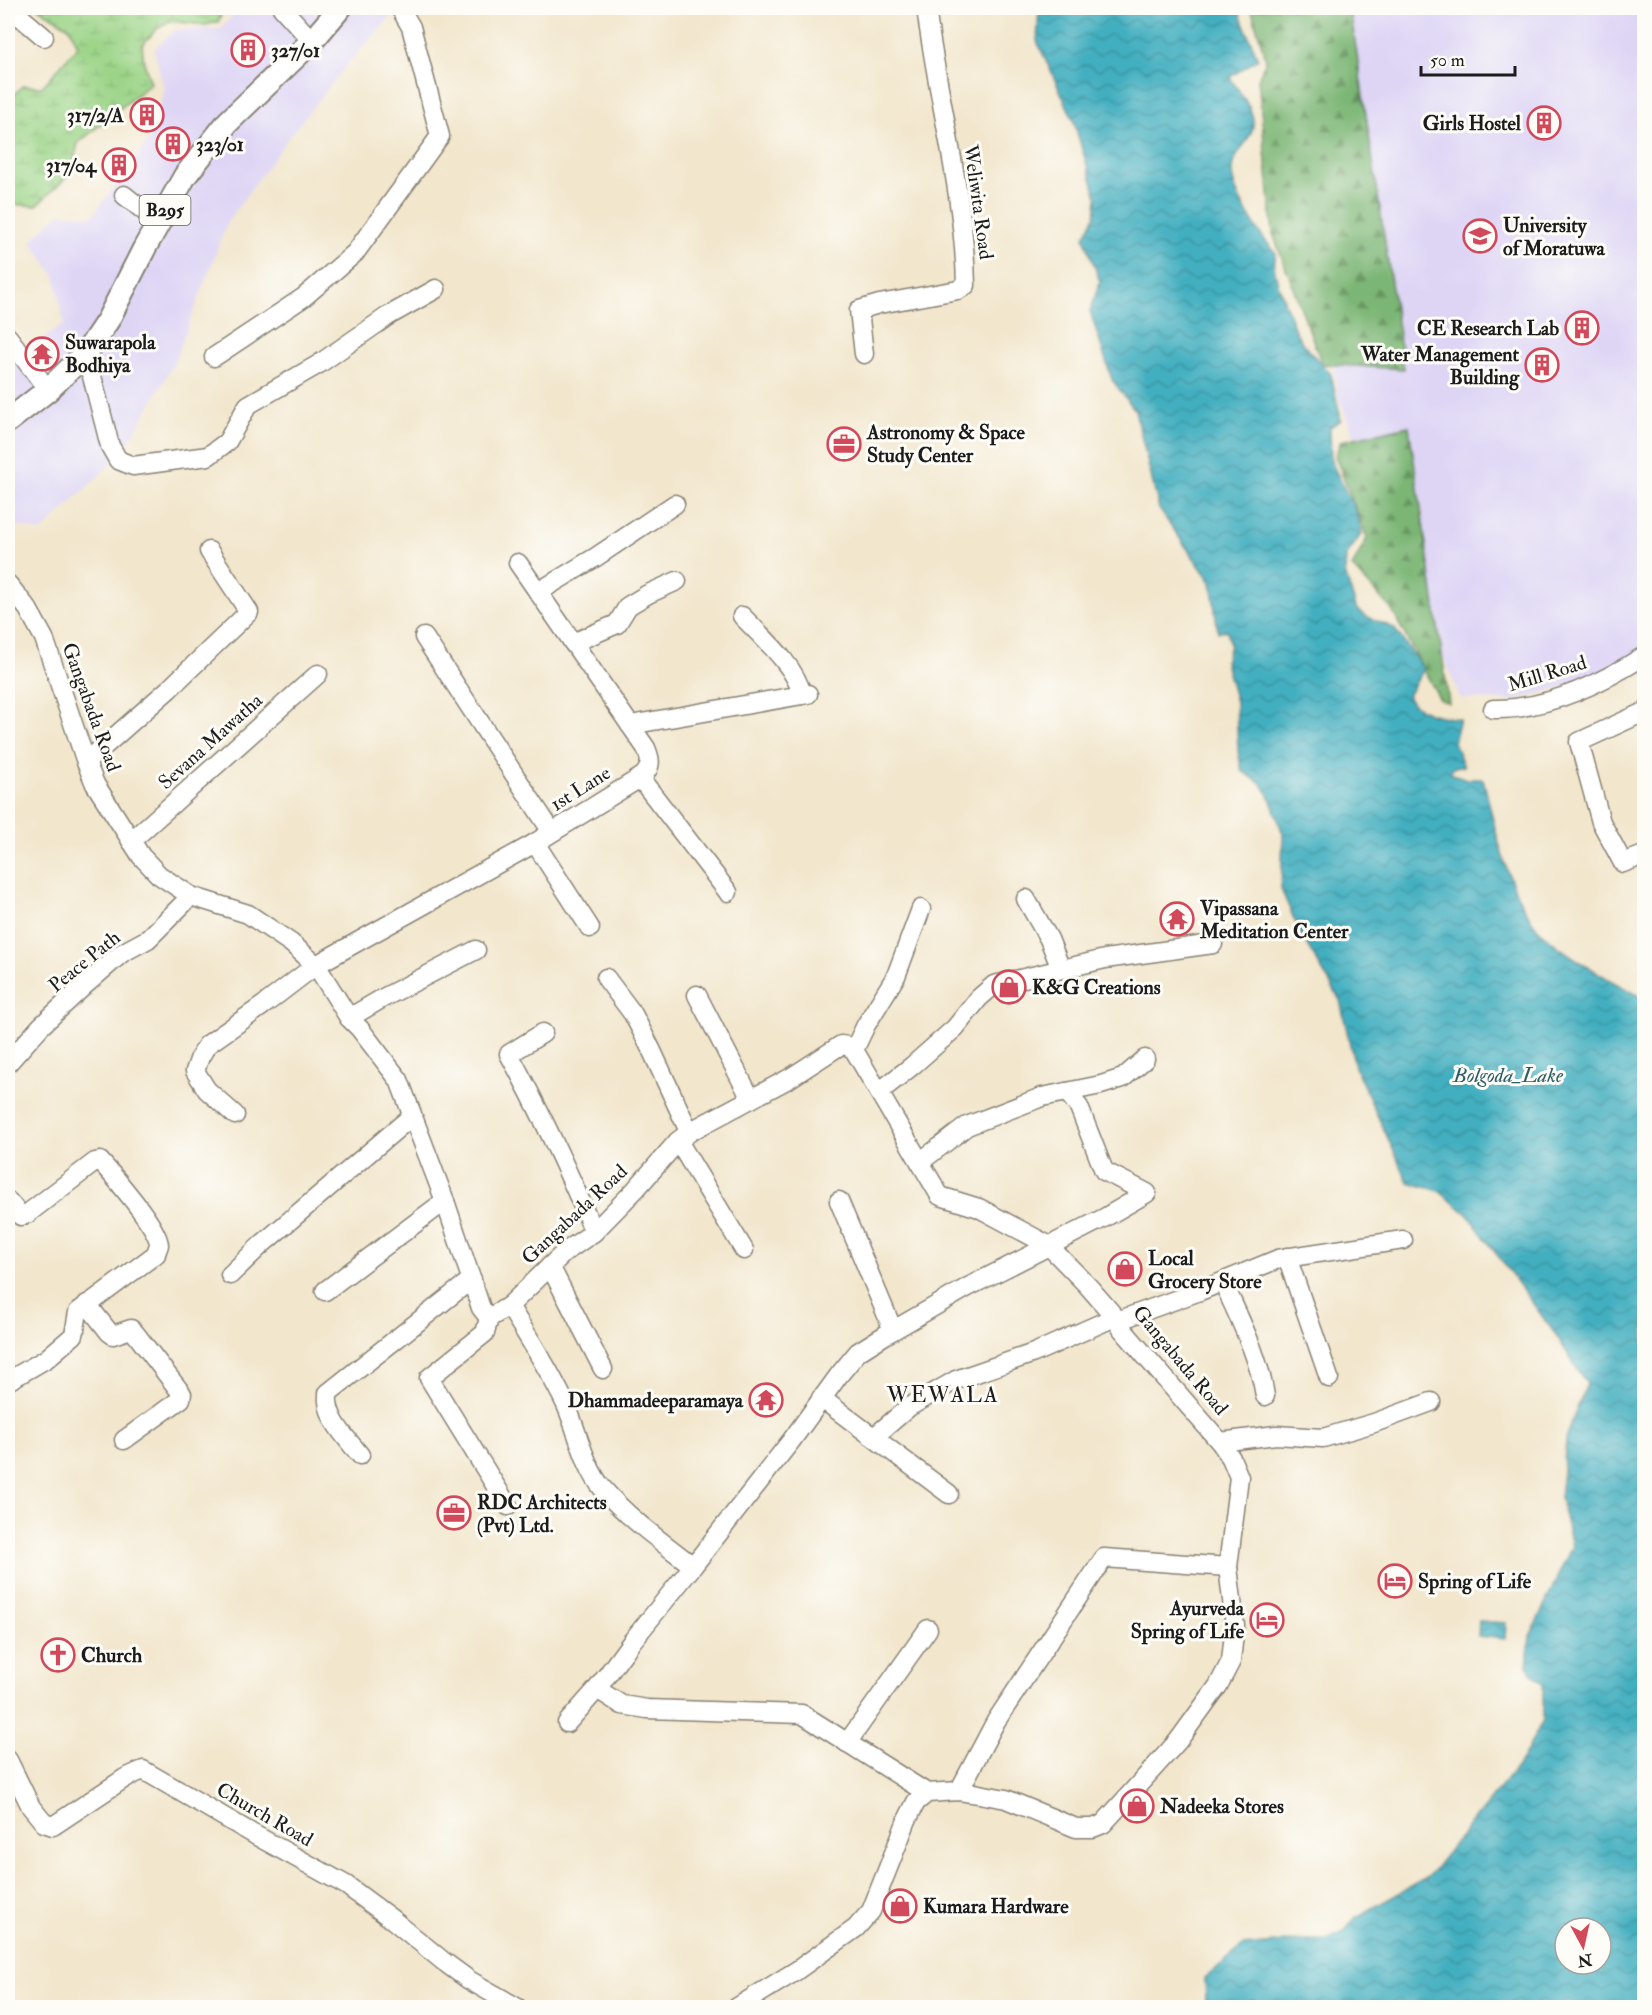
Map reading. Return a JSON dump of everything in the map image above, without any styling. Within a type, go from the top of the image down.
[{"type":"main road","name":"B295","points":[[8,421],[48,390],[87,353],[108,320],[158,222],[185,176],[228,122],[312,41],[340,8]]},
{"type":"street","points":[[10,8],[44,37]]},
{"type":"street","points":[[282,8],[312,41]]},
{"type":"street","points":[[214,357],[304,297],[356,253],[440,136],[411,27],[400,8]]},
{"type":"street","name":"Weliwita Road","points":[[864,354],[859,309],[958,290],[966,285],[960,210],[926,8]]},
{"type":"street","points":[[123,195],[158,222]]},
{"type":"street","points":[[87,353],[110,446],[118,460],[133,466],[208,456],[226,442],[248,405],[319,364],[388,316],[436,289]]},
{"type":"street","points":[[8,337],[48,390]]},
{"type":"street","points":[[538,592],[596,558],[675,504]]},
{"type":"street","points":[[86,762],[169,689],[249,612],[209,551]]},
{"type":"street","name":"1st Lane","points":[[235,1115],[207,1090],[195,1071],[207,1045],[316,965],[535,843],[640,778],[650,769],[650,758],[646,748],[518,563]]},
{"type":"street","points":[[573,643],[617,624],[628,606],[678,580]]},
{"type":"street","name":"Gangabada Road","points":[[8,584],[28,609],[44,638],[95,784],[130,841],[159,875],[191,896],[248,914],[284,938],[316,965],[349,1018],[399,1080],[446,1201],[481,1308],[489,1318],[509,1306],[565,1252],[594,1232],[684,1136],[790,1078],[841,1046],[847,1046],[854,1050],[940,1196],[979,1208],[1048,1245],[1088,1286],[1135,1345],[1221,1442],[1232,1458],[1239,1477],[1228,1567],[1235,1641],[1231,1661],[1218,1686],[1178,1741],[1103,1824],[1093,1828],[1076,1828],[1006,1799],[959,1791],[927,1793]]},
{"type":"street","points":[[630,725],[805,694],[792,672],[742,616]]},
{"type":"street","points":[[424,637],[552,832]]},
{"type":"street","name":"Mill Road","points":[[1493,709],[1514,709],[1586,688],[1644,656]]},
{"type":"street","name":"Sevana Mawatha","points":[[130,841],[318,674]]},
{"type":"street","points":[[1644,712],[1579,742],[1601,822],[1623,863],[1644,855]]},
{"type":"street","points":[[640,778],[728,892]]},
{"type":"street","points":[[535,843],[590,928]]},
{"type":"street","name":"Peace Path","points":[[8,1063],[85,985],[122,954],[148,939],[191,896]]},
{"type":"street","points":[[1026,899],[1049,939],[1061,969]]},
{"type":"street","points":[[854,1050],[866,1025],[896,976],[921,909]]},
{"type":"street","points":[[879,1092],[956,1028],[979,998],[994,985],[1105,959],[1213,944]]},
{"type":"street","points":[[349,1018],[476,950]]},
{"type":"street","points":[[606,978],[633,1014],[651,1049],[686,1125],[684,1136],[744,1250]]},
{"type":"street","points":[[697,995],[751,1099]]},
{"type":"street","points":[[543,1033],[509,1054],[564,1160],[594,1232]]},
{"type":"street","points":[[920,1162],[967,1126],[1042,1097],[1123,1078],[1145,1059]]},
{"type":"street","points":[[567,1723],[597,1689],[858,1352],[959,1292],[1104,1218],[1147,1193],[1104,1171],[1079,1107],[1067,1092]]},
{"type":"street","points":[[230,1275],[260,1246],[412,1116]]},
{"type":"street","points":[[8,1201],[21,1216],[27,1214],[95,1162],[100,1161],[130,1196],[156,1236],[159,1245],[156,1254],[78,1312],[74,1335],[46,1359],[8,1380]]},
{"type":"street","points":[[325,1291],[446,1201]]},
{"type":"street","points":[[839,1201],[893,1330]]},
{"type":"street","points":[[874,1437],[909,1407],[956,1380],[1034,1353],[1116,1319],[1287,1257],[1403,1240]]},
{"type":"street","points":[[1287,1257],[1329,1378]]},
{"type":"street","points":[[550,1266],[603,1369]]},
{"type":"street","points":[[360,1455],[333,1420],[327,1405],[328,1394],[472,1279]]},
{"type":"street","points":[[1222,1282],[1252,1351],[1263,1382],[1265,1396]]},
{"type":"street","points":[[87,1304],[113,1335],[131,1329],[182,1394],[181,1399],[123,1440]]},
{"type":"street","points":[[509,1306],[542,1359],[602,1487],[628,1515],[693,1566]]},
{"type":"street","points":[[489,1318],[485,1333],[429,1378],[508,1506]]},
{"type":"street","points":[[821,1398],[949,1494]]},
{"type":"street","points":[[1221,1442],[1276,1435],[1323,1438],[1374,1423],[1431,1402]]},
{"type":"street","points":[[959,1791],[996,1721],[1104,1558],[1228,1567]]},
{"type":"street","points":[[847,1743],[928,1629]]},
{"type":"street","points":[[597,1689],[622,1705],[647,1709],[802,1714],[927,1793],[916,1802],[871,1911],[856,1928],[804,1965],[736,2007]]},
{"type":"street","name":"Church Road","points":[[8,1760],[31,1807],[44,1823],[53,1826],[125,1778],[143,1770],[346,1885],[452,1968],[518,2007]]},
{"type":"shaded area","points":[[239,8],[399,8],[346,66],[292,133],[228,221],[174,363],[123,452],[41,532],[8,523],[8,363],[64,324],[55,276],[31,241],[59,213],[92,216],[151,137],[164,89],[154,49],[175,30],[221,29]]},
{"type":"shaded area","name":"University of Moratuwa","points":[[1349,8],[1644,8],[1644,650],[1584,681],[1512,701],[1460,698],[1338,396],[1291,76]]},
{"type":"green space","points":[[38,8],[224,8],[218,22],[205,25],[169,21],[156,30],[142,45],[144,63],[151,83],[78,143],[71,173],[36,206],[10,204],[8,207],[8,102],[22,86],[42,87],[78,46],[69,27]]},
{"type":"green space","points":[[1251,8],[1350,8],[1404,369],[1322,364],[1273,234],[1258,79],[1266,60]]},
{"type":"green space","points":[[1409,426],[1449,703],[1440,700],[1391,609],[1352,567],[1367,538],[1335,456],[1341,441]]},
{"type":"water","name":"Bolgoda_Lake","points":[[1039,8],[1239,8],[1258,59],[1230,77],[1246,101],[1253,121],[1251,132],[1233,164],[1232,174],[1246,211],[1276,253],[1274,266],[1278,284],[1295,330],[1303,344],[1331,374],[1341,420],[1330,427],[1331,461],[1356,512],[1362,533],[1346,556],[1345,573],[1356,607],[1363,615],[1394,628],[1424,669],[1407,697],[1412,703],[1431,714],[1460,719],[1454,742],[1464,767],[1454,767],[1450,773],[1467,779],[1483,779],[1508,873],[1524,909],[1535,925],[1570,955],[1644,998],[1644,2007],[1202,2007],[1206,2000],[1205,1978],[1243,1946],[1327,1940],[1344,1932],[1356,1917],[1428,1877],[1522,1760],[1543,1720],[1543,1684],[1527,1666],[1530,1636],[1572,1546],[1560,1497],[1567,1433],[1587,1384],[1556,1335],[1468,1215],[1439,1191],[1408,1182],[1355,1067],[1340,1000],[1300,933],[1281,889],[1283,834],[1269,795],[1261,783],[1242,771],[1238,751],[1236,702],[1225,662],[1230,645],[1227,630],[1218,632],[1211,582],[1159,509],[1135,410],[1112,380],[1090,311],[1100,282],[1084,237],[1095,216],[1097,198],[1073,119],[1037,41]]},
{"type":"water","points":[[1479,1621],[1506,1623],[1505,1639],[1478,1636]]},
{"type":"place","name":"327/01","points":[[248,50]]},
{"type":"place","name":"317/2/A","points":[[147,115]]},
{"type":"place","name":"Girls Hostel","points":[[1544,123]]},
{"type":"place","name":"323/01","points":[[173,144]]},
{"type":"place","name":"317/04","points":[[119,165]]},
{"type":"place","name":"University of Moratuwa","points":[[1480,236]]},
{"type":"place","name":"CE Research Lab","points":[[1582,328]]},
{"type":"place","name":"Suwarapola Bodhiya","points":[[42,354]]},
{"type":"place","name":"Water Management Building","points":[[1542,365]]},
{"type":"place","name":"Astronomy & Space Study Center","points":[[844,444]]},
{"type":"place","name":"Vipassana Meditation Center","points":[[1177,919]]},
{"type":"place","name":"K&G Creations","points":[[1009,987]]},
{"type":"place","name":"Local Grocery Store","points":[[1125,1269]]},
{"type":"place","name":"Dhammadeeparamaya","points":[[766,1400]]},
{"type":"place","name":"RDC Architects (Pvt) Ltd.","points":[[454,1513]]},
{"type":"place","name":"Spring of Life","points":[[1395,1581]]},
{"type":"place","name":"Ayurveda Spring of Life","points":[[1267,1620]]},
{"type":"place","name":"Church","points":[[58,1655]]},
{"type":"place","name":"Nadeeka Stores","points":[[1137,1806]]},
{"type":"place","name":"Kumara Hardware","points":[[900,1906]]},
{"type":"district","name":"WEWALA","points":[[943,1394]]}]
